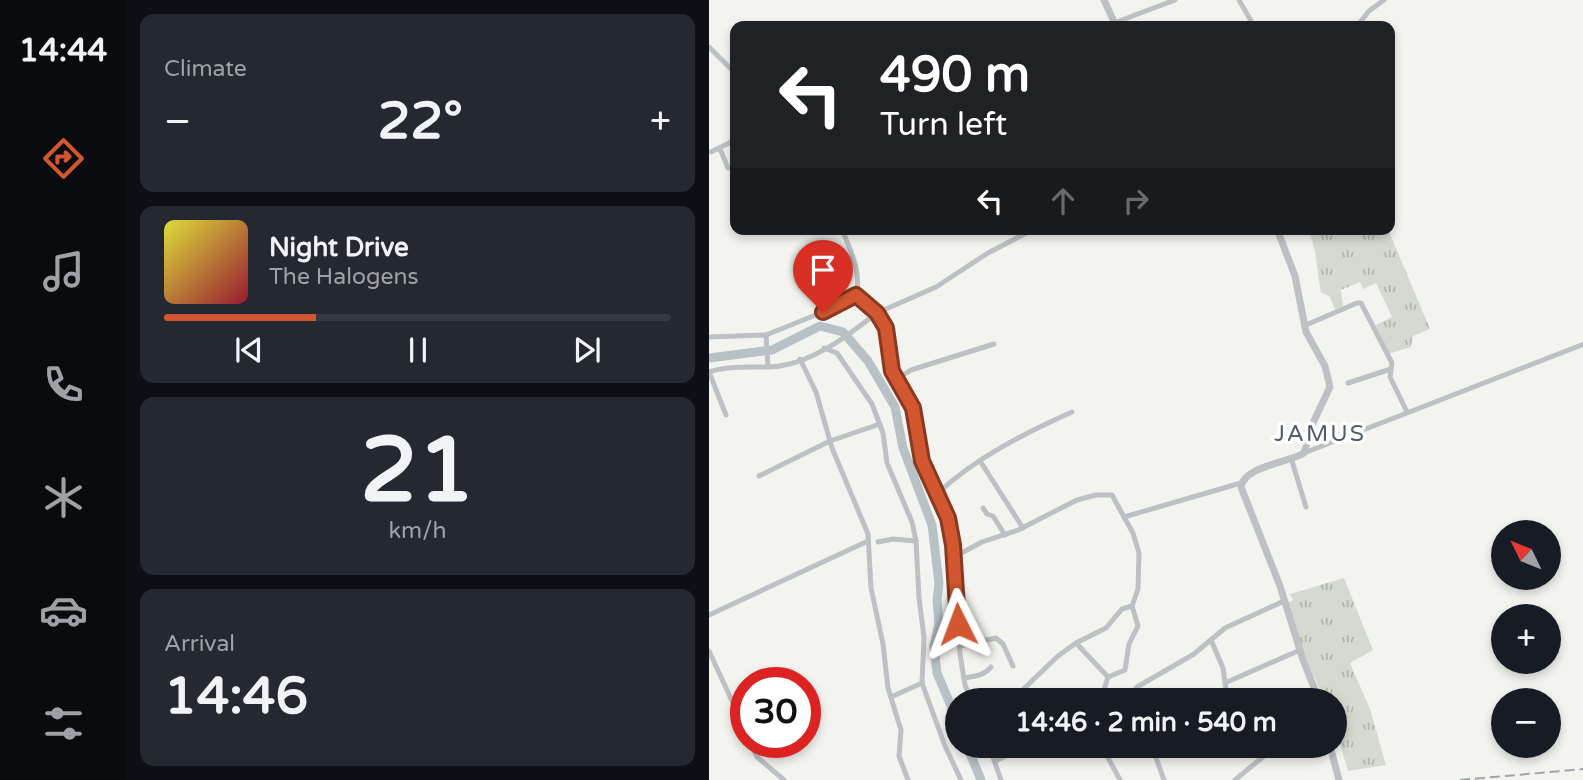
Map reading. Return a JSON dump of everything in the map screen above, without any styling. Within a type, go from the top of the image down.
[{"type":"street","points":[[1104,0],[1113,21]]},
{"type":"street","points":[[1125,21],[1175,0]]},
{"type":"street","points":[[1239,0],[1251,21]]},
{"type":"street","points":[[1361,21],[1372,8],[1384,0]]},
{"type":"street","points":[[709,47],[730,68]]},
{"type":"street","points":[[711,152],[730,143]]},
{"type":"street","points":[[720,149],[730,167]]},
{"type":"street","points":[[844,235],[855,263],[856,295]]},
{"type":"street","points":[[726,415],[709,372],[725,367],[785,365],[800,359],[836,343],[877,313],[936,287],[988,253],[1022,235]]},
{"type":"street","points":[[1280,235],[1291,262],[1306,332],[1325,366],[1330,387],[1313,423],[1304,453]]},
{"type":"street","points":[[856,295],[877,313],[886,328],[892,371],[915,413],[919,453],[951,530],[960,646],[967,688]]},
{"type":"street","points":[[709,337],[766,337],[856,295]]},
{"type":"street","points":[[1306,324],[1360,302],[1392,363],[1392,382],[1407,412]]},
{"type":"street","points":[[766,337],[768,365]]},
{"type":"street","points":[[897,379],[911,370],[994,344]]},
{"type":"street","points":[[1124,517],[1241,483],[1272,463],[1291,458],[1583,344]]},
{"type":"street","points":[[824,348],[837,353],[872,404],[880,424],[887,463],[913,522],[924,637],[922,683],[945,746],[961,780]]},
{"type":"street","points":[[800,359],[816,392],[830,441],[865,523],[871,588],[891,697],[901,730],[899,756],[907,780]]},
{"type":"street","points":[[1348,383],[1391,369]]},
{"type":"street","points":[[937,494],[953,478],[980,461],[1072,412]]},
{"type":"street","points":[[759,476],[830,441],[880,424]]},
{"type":"street","points":[[1291,458],[1306,507]]},
{"type":"street","points":[[980,461],[1023,528]]},
{"type":"street","points":[[1241,483],[1246,504],[1277,578],[1314,688]]},
{"type":"street","points":[[954,556],[982,542],[1023,528],[1077,500],[1096,495],[1112,495],[1139,552],[1138,589],[1132,606],[1138,626],[1129,644],[1126,668],[1122,673],[1108,677]]},
{"type":"street","points":[[983,508],[987,514],[993,516],[1005,535]]},
{"type":"street","points":[[878,542],[893,539],[916,541]]},
{"type":"street","points":[[709,615],[868,541]]},
{"type":"street","points":[[1136,688],[1194,654],[1225,628],[1284,601]]},
{"type":"street","points":[[1024,688],[1076,643],[1106,628],[1122,610],[1132,606]]},
{"type":"street","points":[[960,646],[996,638],[1003,644],[1013,666]]},
{"type":"street","points":[[1211,640],[1223,668],[1226,688]]},
{"type":"street","points":[[1076,643],[1108,677]]},
{"type":"street","points":[[709,650],[730,696]]},
{"type":"street","points":[[1225,683],[1300,650]]},
{"type":"street","points":[[964,678],[980,675],[991,667]]},
{"type":"street","points":[[1105,688],[1108,677]]},
{"type":"street","points":[[891,697],[922,683]]},
{"type":"street","points":[[758,758],[784,780]]},
{"type":"street","points":[[994,758],[1001,780]]},
{"type":"street","points":[[995,761],[1001,758]]},
{"type":"street","points":[[1108,758],[1120,780]]},
{"type":"street","points":[[1157,758],[1164,780]]},
{"type":"street","points":[[1235,780],[1262,758]]},
{"type":"street","points":[[1333,758],[1339,780]]},
{"type":"green space","points":[[1391,235],[1430,329],[1413,336],[1411,347],[1388,354],[1376,325],[1392,317],[1376,283],[1363,289],[1360,282],[1341,290],[1343,306],[1335,310],[1330,297],[1321,292],[1311,236]]},
{"type":"green space","points":[[1344,578],[1373,650],[1350,663],[1370,709],[1386,765],[1348,771],[1344,758],[1347,758],[1347,688],[1319,688],[1287,603],[1293,600],[1290,594]]},
{"type":"waterway","points":[[709,358],[772,350],[820,326],[843,332],[868,361],[895,407],[903,448],[932,525],[939,583],[939,624],[934,646],[937,673],[945,692]]},
{"type":"waterway","points":[[972,758],[981,780]]},
{"type":"railway","points":[[1460,780],[1584,769]]},
{"type":"district","name":"JAMUS","points":[[1320,434]]},
{"type":"route","points":[[823,312],[856,295],[877,313],[886,328],[892,371],[915,413],[917,442],[922,461],[951,530],[958,624]]}]
